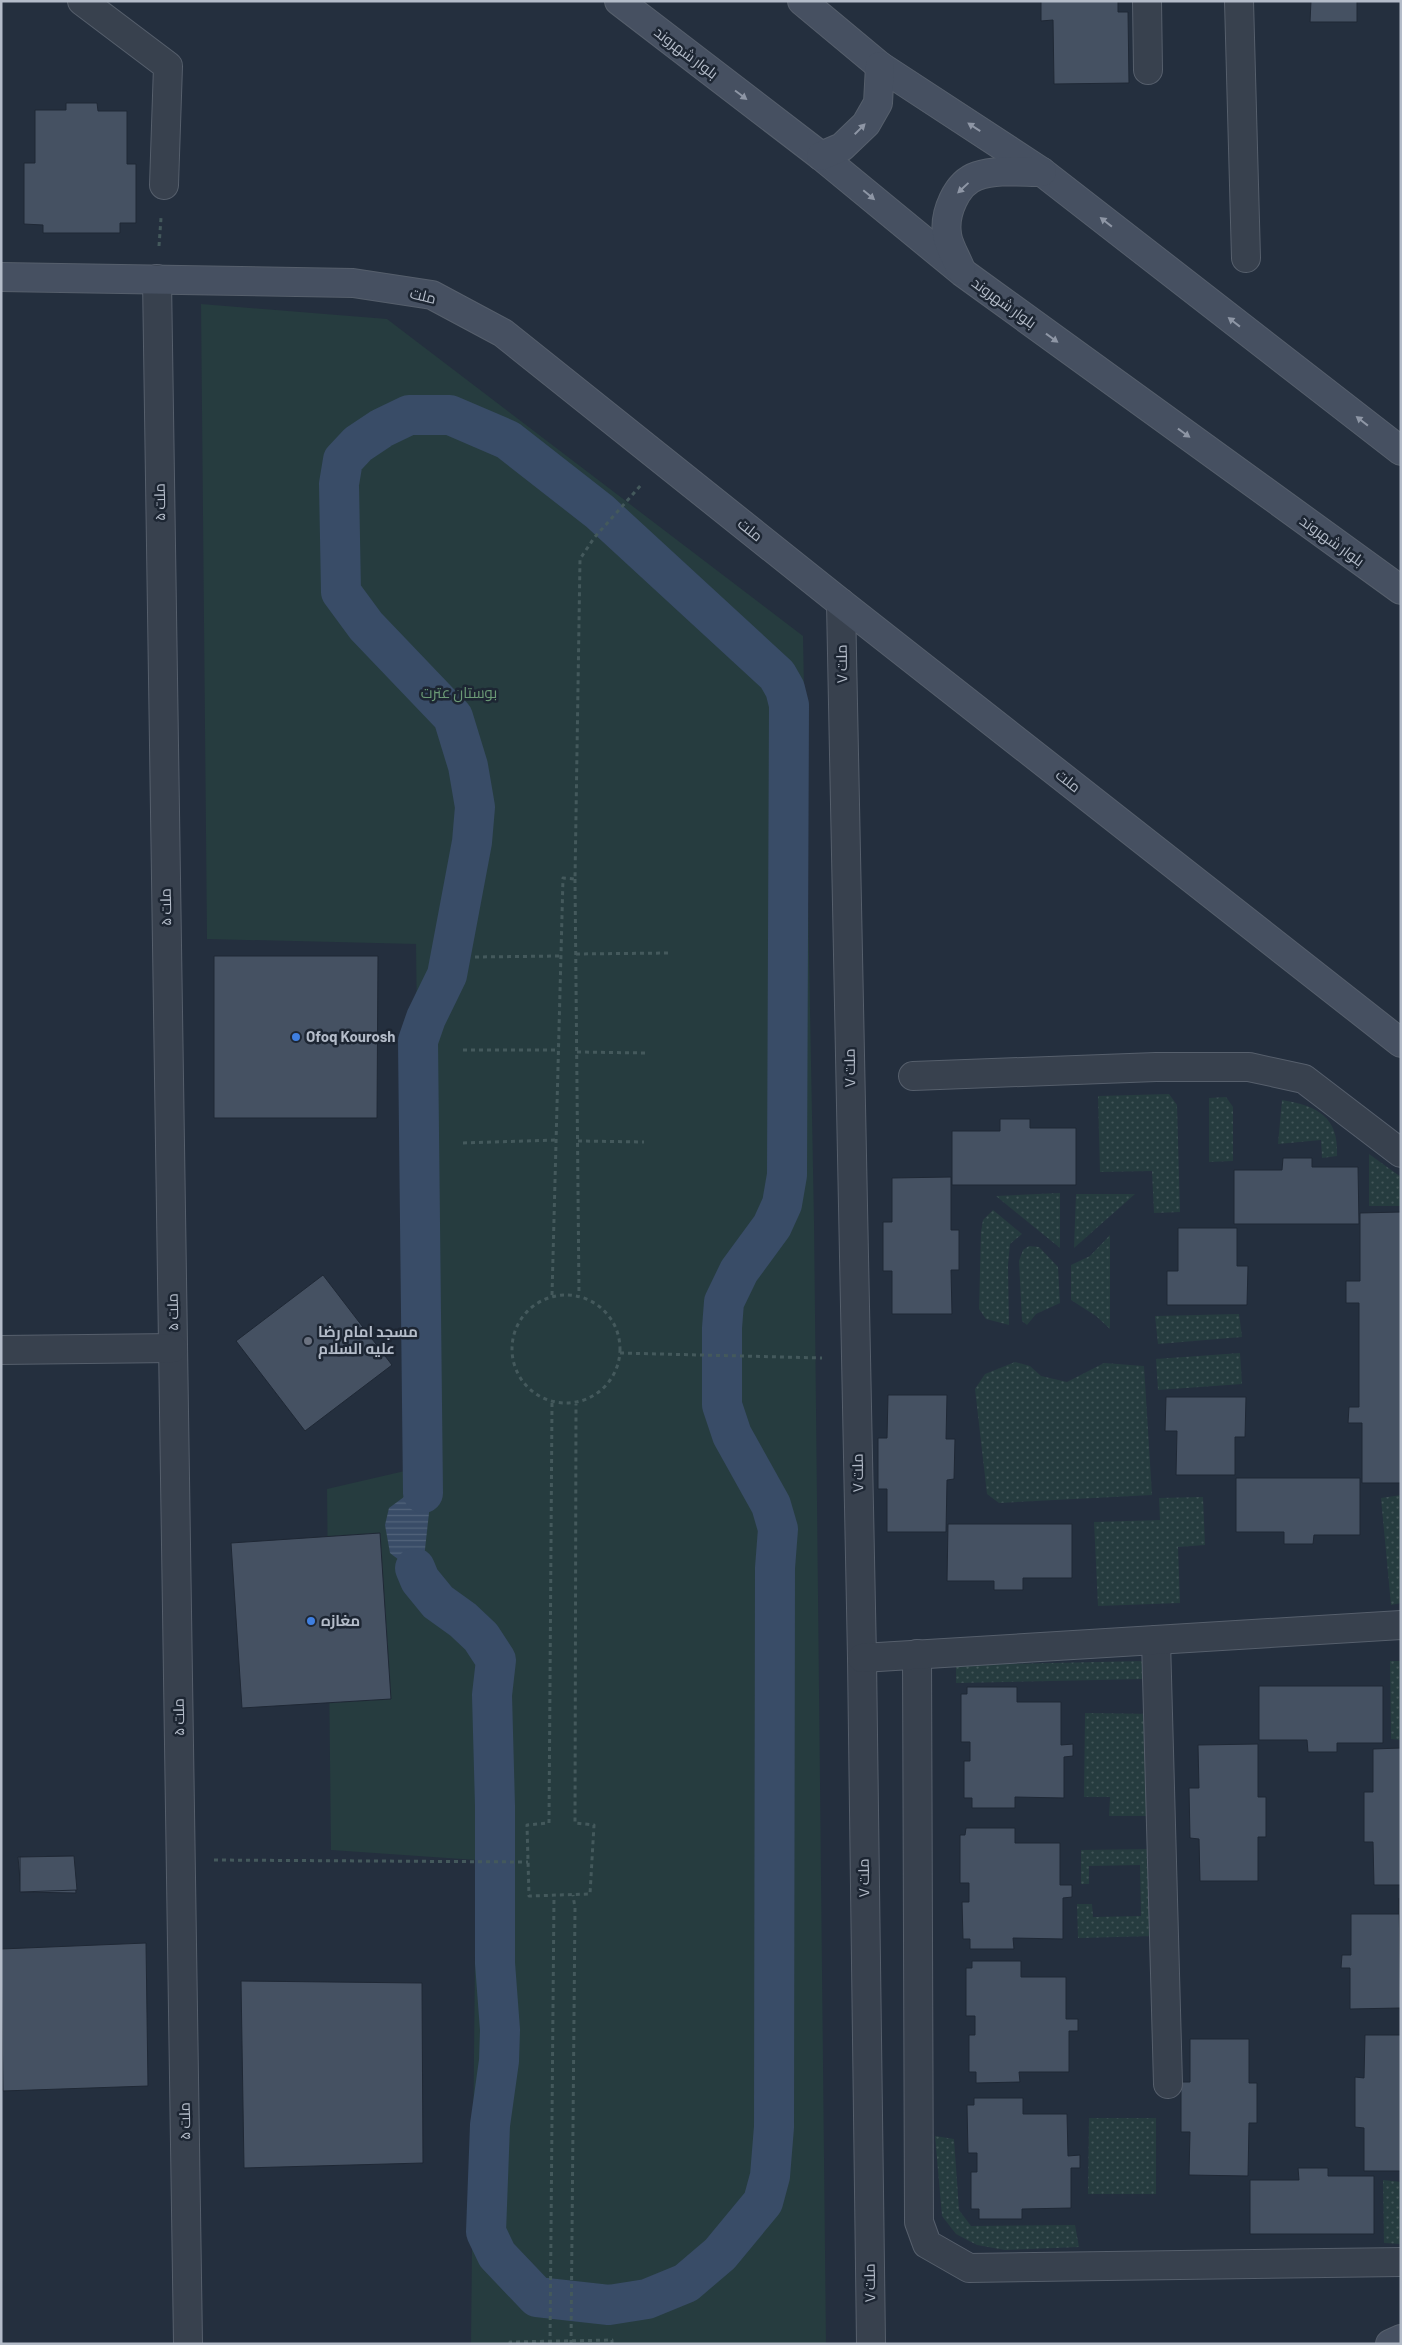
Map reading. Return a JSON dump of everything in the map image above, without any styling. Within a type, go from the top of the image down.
[{"type":"main road","name":"بلوار شهروند","points":[[619,1],[821,156],[962,272],[1401,590]]},
{"type":"main road","points":[[802,1],[880,66],[1042,172],[1401,451]]},
{"type":"main road","points":[[821,156],[842,147],[866,124],[878,104],[880,66]]},
{"type":"main road","points":[[962,272],[947,235],[948,212],[957,193],[975,176],[998,172],[1042,172]]},
{"type":"main road","name":"ملت","points":[[1,277],[353,283],[432,295],[503,333],[841,603],[1401,1043]]},
{"type":"main road","points":[[1390,2344],[1401,2339]]},
{"type":"street","points":[[82,1],[168,66],[164,185]]},
{"type":"street","points":[[1147,1],[1148,70]]},
{"type":"street","points":[[1239,1],[1246,258]]},
{"type":"street","name":"ملت ۵","points":[[157,279],[188,2344]]},
{"type":"street","name":"ملت ۷","points":[[841,603],[862,1658],[871,2344]]},
{"type":"street","points":[[913,1076],[1146,1068],[1249,1067],[1304,1080],[1401,1153]]},
{"type":"street","points":[[1,1350],[173,1348]]},
{"type":"street","points":[[862,1658],[1401,1625]]},
{"type":"street","points":[[1156,1640],[1168,2084]]},
{"type":"street","points":[[917,1654],[919,2222],[928,2244],[969,2268],[1401,2262]]},
{"type":"path","points":[[157,279],[164,185]]},
{"type":"path","points":[[579,1295],[575,879],[580,559],[594,538],[618,511]]},
{"type":"path","points":[[552,1295],[563,878],[575,879]]},
{"type":"path","points":[[576,954],[671,954]]},
{"type":"path","points":[[475,957],[561,956]]},
{"type":"path","points":[[463,1050],[558,1050]]},
{"type":"path","points":[[577,1052],[647,1054]]},
{"type":"path","points":[[464,1143],[556,1140]]},
{"type":"path","points":[[578,1140],[644,1142]]},
{"type":"path","points":[[552,1295],[579,1295],[601,1307],[617,1328],[620,1353],[614,1376],[598,1394],[576,1404],[552,1403],[521,1383],[509,1349],[521,1314],[552,1295]]},
{"type":"path","points":[[620,1353],[856,1359]]},
{"type":"path","points":[[552,1403],[549,1823],[527,1825],[529,1896],[590,1894],[594,1825],[575,1823],[576,1404]]},
{"type":"path","points":[[181,1860],[528,1862]]},
{"type":"path","points":[[571,2342],[575,1908],[573,1895]]},
{"type":"path","points":[[550,2342],[554,1896]]},
{"type":"path","points":[[510,2344],[510,2342],[612,2340],[612,2344]]},
{"type":"green space","name":"بوستان عترت","points":[[201,304],[387,319],[803,636],[814,1221],[826,2344],[471,2344],[476,1860],[331,1850],[327,1489],[422,1467],[416,944],[207,939]]},
{"type":"green space","points":[[1169,1094],[1177,1105],[1180,1212],[1154,1213],[1152,1171],[1100,1172],[1098,1096]]},
{"type":"green space","points":[[1226,1097],[1233,1107],[1233,1161],[1209,1162],[1209,1098]]},
{"type":"green space","points":[[1282,1100],[1306,1106],[1324,1116],[1334,1132],[1337,1143],[1337,1156],[1322,1158],[1321,1140],[1278,1144]]},
{"type":"green space","points":[[1369,1154],[1401,1177],[1401,1206],[1369,1206]]},
{"type":"green space","points":[[1060,1193],[1060,1248],[996,1196]]},
{"type":"green space","points":[[1076,1194],[1135,1194],[1074,1248]]},
{"type":"green space","points":[[993,1210],[1022,1234],[1010,1244],[1008,1265],[1009,1325],[986,1319],[979,1309],[981,1232],[983,1220]]},
{"type":"green space","points":[[1110,1235],[1110,1329],[1096,1316],[1071,1300],[1071,1265],[1090,1256]]},
{"type":"green space","points":[[1029,1246],[1039,1247],[1058,1267],[1060,1303],[1036,1314],[1027,1325],[1022,1321],[1019,1261],[1023,1250]]},
{"type":"green space","points":[[1239,1314],[1242,1337],[1158,1344],[1155,1316]]},
{"type":"green space","points":[[1240,1353],[1242,1384],[1158,1390],[1156,1359]]},
{"type":"green space","points":[[1015,1362],[1030,1366],[1041,1376],[1067,1382],[1104,1363],[1144,1366],[1152,1495],[999,1503],[987,1494],[975,1389],[985,1374]]},
{"type":"green space","points":[[1401,1495],[1401,1603],[1391,1605],[1381,1498]]},
{"type":"green space","points":[[1203,1497],[1205,1545],[1178,1547],[1180,1603],[1098,1606],[1094,1522],[1160,1520],[1159,1498]]},
{"type":"green space","points":[[1144,1661],[1145,1679],[956,1683],[956,1665]]},
{"type":"green space","points":[[1390,1661],[1401,1661],[1401,1740],[1391,1739]]},
{"type":"green space","points":[[1085,1713],[1158,1714],[1158,1816],[1109,1816],[1110,1797],[1084,1797]]},
{"type":"green space","points":[[1154,1849],[1156,1936],[1078,1938],[1077,1904],[1092,1904],[1093,1917],[1141,1916],[1140,1865],[1089,1866],[1089,1884],[1081,1884],[1081,1850]]},
{"type":"green space","points":[[1089,2118],[1156,2118],[1156,2194],[1088,2194]]},
{"type":"green space","points":[[935,2136],[954,2139],[959,2210],[971,2226],[1075,2225],[1079,2247],[1005,2250],[977,2245],[956,2234],[942,2216]]},
{"type":"green space","points":[[1383,2180],[1401,2182],[1401,2244],[1384,2243]]},
{"type":"water","points":[[423,1493],[431,1495],[423,1567],[418,1567],[397,1559],[390,1553],[385,1525],[389,1508],[404,1497]]},
{"type":"building","points":[[1041,1],[1118,1],[1118,12],[1128,12],[1129,83],[1054,84],[1053,20],[1041,21]]},
{"type":"building","points":[[1311,1],[1357,1],[1357,22],[1310,22]]},
{"type":"building","points":[[66,103],[97,103],[98,111],[127,111],[127,164],[136,164],[136,223],[120,223],[120,233],[43,233],[43,225],[24,224],[24,163],[35,163],[35,110],[66,110]]},
{"type":"building","name":"Ofoq Kourosh","points":[[214,956],[378,956],[377,1118],[214,1118]]},
{"type":"building","points":[[1000,1119],[1030,1119],[1030,1128],[1076,1128],[1076,1185],[952,1185],[952,1131],[1000,1131]]},
{"type":"building","points":[[1283,1158],[1312,1158],[1312,1167],[1358,1167],[1359,1224],[1234,1224],[1234,1170],[1282,1170]]},
{"type":"building","points":[[951,1177],[951,1230],[959,1230],[959,1270],[951,1270],[952,1314],[892,1314],[892,1271],[883,1271],[883,1222],[892,1222],[892,1178]]},
{"type":"building","points":[[1401,1212],[1401,1483],[1362,1483],[1362,1423],[1348,1423],[1349,1407],[1359,1407],[1359,1303],[1346,1303],[1346,1281],[1360,1281],[1360,1213]]},
{"type":"building","points":[[1178,1228],[1237,1228],[1237,1266],[1248,1266],[1247,1305],[1167,1305],[1167,1271],[1178,1271]]},
{"type":"building","points":[[323,1275],[392,1365],[305,1431],[236,1341]]},
{"type":"building","points":[[888,1395],[947,1395],[946,1439],[955,1439],[954,1479],[947,1480],[946,1532],[887,1532],[887,1489],[878,1489],[878,1438],[887,1438]]},
{"type":"building","points":[[1166,1397],[1246,1397],[1245,1437],[1235,1437],[1235,1475],[1176,1475],[1177,1431],[1165,1431]]},
{"type":"building","points":[[1236,1478],[1360,1478],[1360,1535],[1314,1535],[1313,1544],[1284,1544],[1284,1532],[1236,1532]]},
{"type":"building","points":[[948,1524],[1072,1524],[1072,1578],[1023,1578],[1023,1590],[994,1590],[994,1581],[947,1581]]},
{"type":"building","name":"مغازه","points":[[380,1533],[391,1699],[242,1708],[231,1543]]},
{"type":"building","points":[[1259,1686],[1383,1686],[1383,1743],[1337,1743],[1337,1752],[1308,1752],[1307,1740],[1259,1740]]},
{"type":"building","points":[[967,1687],[1017,1687],[1017,1702],[1061,1702],[1061,1745],[1073,1744],[1073,1756],[1064,1757],[1064,1798],[1015,1797],[1015,1808],[972,1808],[972,1798],[964,1798],[964,1761],[970,1761],[970,1742],[961,1742],[961,1694],[967,1694]]},
{"type":"building","points":[[1258,1744],[1258,1797],[1266,1797],[1266,1837],[1258,1837],[1258,1881],[1200,1881],[1199,1839],[1190,1838],[1189,1788],[1199,1788],[1198,1745]]},
{"type":"building","points":[[1401,1748],[1401,1885],[1374,1885],[1373,1842],[1364,1842],[1364,1792],[1373,1792],[1373,1749]]},
{"type":"building","points":[[966,1828],[1015,1828],[1015,1843],[1060,1843],[1060,1885],[1072,1885],[1072,1897],[1063,1898],[1063,1939],[1013,1938],[1014,1949],[970,1949],[970,1939],[963,1939],[962,1902],[969,1902],[969,1883],[960,1883],[960,1835],[965,1835]]},
{"type":"building","points":[[73,1856],[76,1893],[21,1892],[18,1857]]},
{"type":"building","points":[[74,1856],[77,1890],[20,1892],[20,1857]]},
{"type":"building","points":[[1399,1898],[1401,2019],[1400,2008],[1350,2009],[1350,1968],[1341,1968],[1342,1955],[1351,1955],[1351,1914],[1399,1914]]},
{"type":"building","points":[[146,1943],[148,2086],[3,2091],[1,1949]]},
{"type":"building","points":[[972,1961],[1021,1961],[1021,1977],[1066,1977],[1066,2019],[1078,2019],[1078,2031],[1069,2031],[1069,2072],[1019,2072],[1020,2082],[976,2083],[976,2072],[969,2072],[969,2035],[975,2035],[975,2016],[966,2016],[966,1968],[972,1968]]},
{"type":"building","points":[[241,1981],[422,1983],[423,2163],[244,2168]]},
{"type":"building","points":[[1365,2035],[1401,2035],[1401,2171],[1364,2171],[1364,2128],[1355,2127],[1355,2077],[1364,2078]]},
{"type":"building","points":[[1190,2039],[1249,2039],[1249,2083],[1257,2083],[1257,2123],[1249,2123],[1248,2176],[1189,2175],[1190,2132],[1181,2132],[1181,2082],[1190,2082]]},
{"type":"building","points":[[974,2098],[1023,2098],[1023,2114],[1067,2114],[1068,2156],[1080,2155],[1080,2168],[1071,2168],[1071,2208],[1022,2209],[1022,2219],[979,2219],[979,2209],[971,2209],[971,2172],[977,2172],[977,2153],[968,2153],[967,2105],[974,2105]]},
{"type":"building","points":[[1298,2168],[1328,2168],[1328,2176],[1374,2176],[1374,2234],[1250,2234],[1250,2180],[1299,2180]]},
{"type":"waterway","points":[[415,1568],[420,1580],[438,1602],[463,1620],[481,1637],[496,1660],[492,1695],[495,1806],[495,1963],[500,2030],[499,2061],[490,2125],[486,2232],[497,2255],[537,2297],[609,2305],[647,2299],[686,2283],[720,2254],[763,2202],[770,2176],[774,2127],[775,1568],[778,1529],[771,1505],[732,1435],[722,1405],[722,1328],[724,1302],[739,1271],[772,1226],[782,1204],[787,1175],[789,705],[785,689],[777,675],[600,512],[508,440],[450,415],[409,415],[382,428],[358,444],[343,460],[339,484],[341,592],[366,626],[453,717],[468,766],[475,807],[472,842],[447,975],[426,1018],[418,1041],[423,1493]]},
{"type":"place","name":"Ofoq Kourosh","points":[[296,1037]]},
{"type":"place","name":"مسجد امام رضا علیه السلام","points":[[308,1341]]},
{"type":"place","name":"مغازه","points":[[311,1621]]}]
